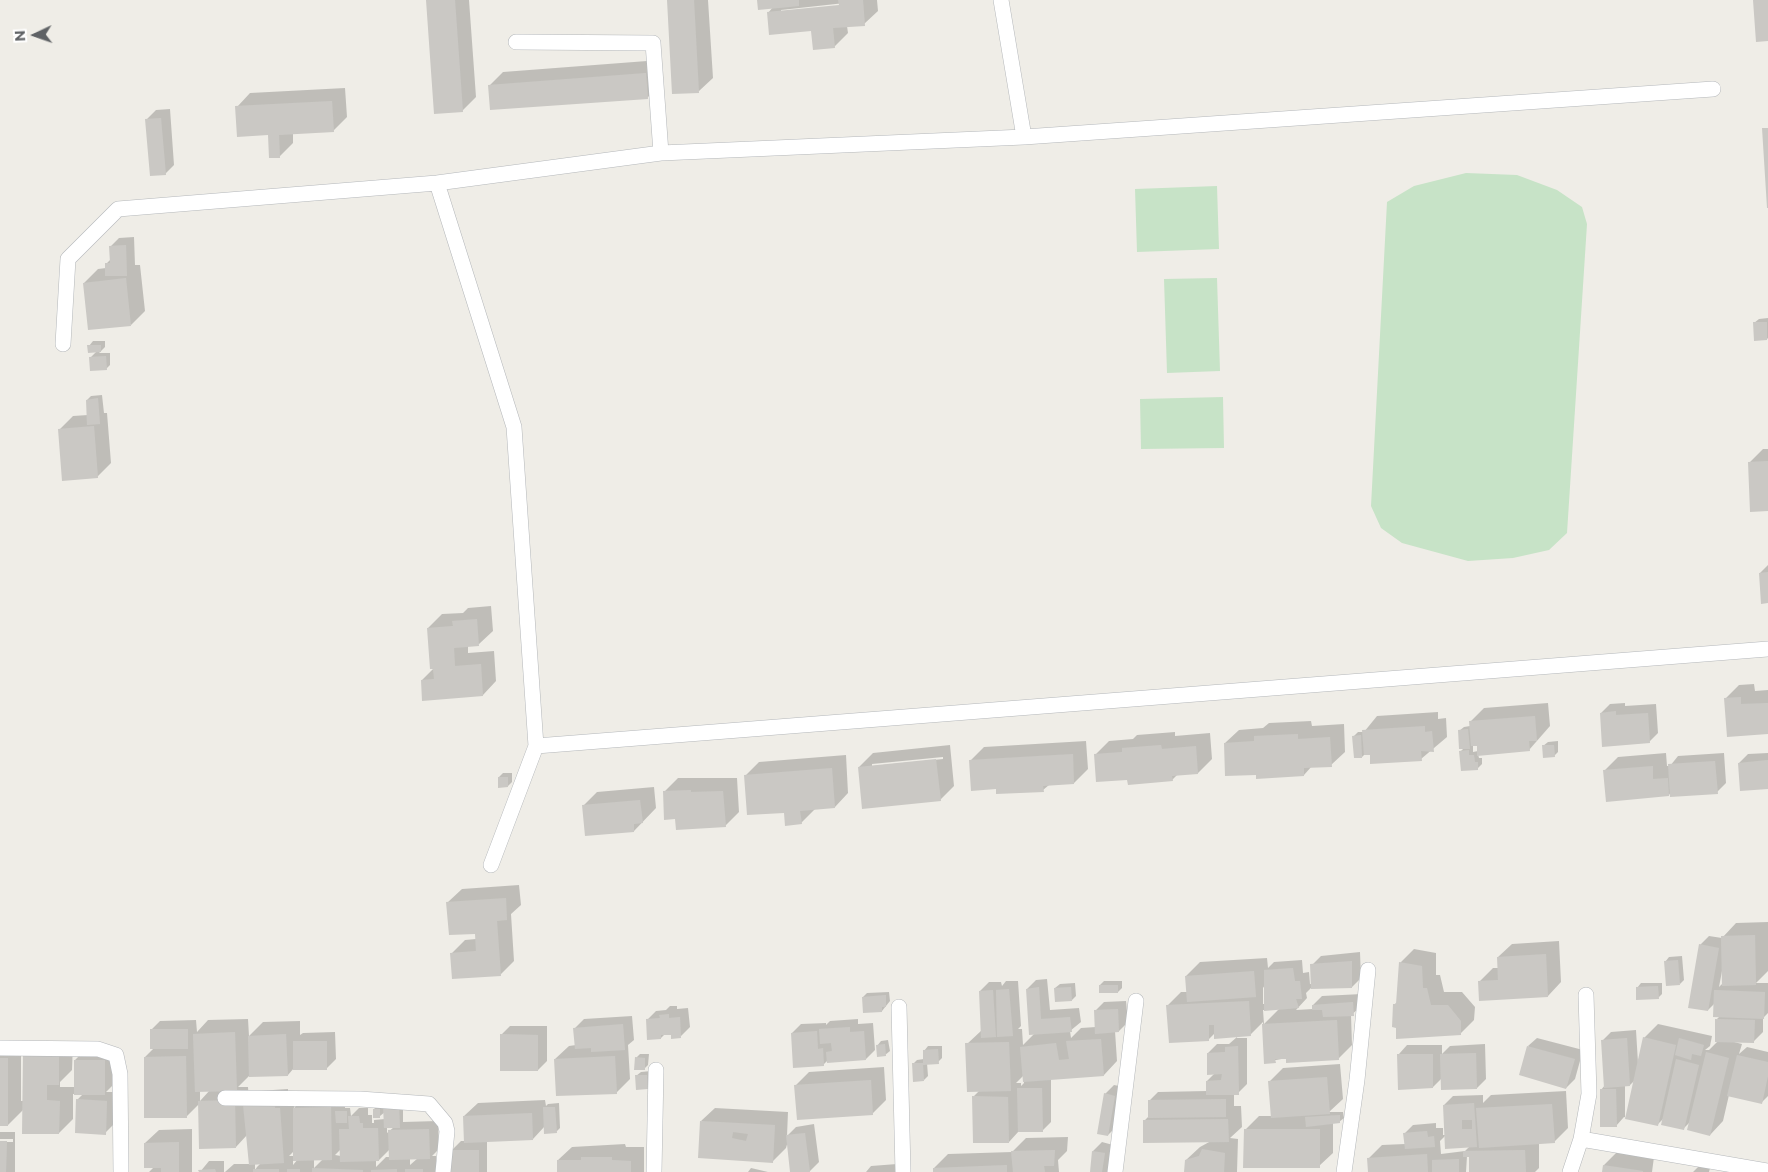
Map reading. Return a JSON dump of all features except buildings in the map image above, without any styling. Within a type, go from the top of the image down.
[{"type":"street","points":[[1001,0],[1024,136]]},
{"type":"street","points":[[516,42],[653,42],[661,153]]},
{"type":"street","points":[[63,344],[68,259],[118,209],[437,183],[661,153],[1024,136],[1713,89]]},
{"type":"street","points":[[437,183],[514,426],[536,746],[491,865]]},
{"type":"street","points":[[536,746],[1768,649]]},
{"type":"street","points":[[1344,1172],[1357,1080],[1368,970]]},
{"type":"street","points":[[1570,1172],[1581,1139],[1589,1094],[1586,996]]},
{"type":"street","points":[[1115,1172],[1136,1002]]},
{"type":"street","points":[[899,1007],[903,1172]]},
{"type":"street","points":[[0,1048],[98,1049],[116,1055],[120,1074],[121,1172]]},
{"type":"street","points":[[654,1172],[656,1070]]},
{"type":"street","points":[[225,1098],[360,1099],[429,1104],[445,1123],[447,1131],[443,1172]]},
{"type":"street","points":[[1581,1139],[1768,1171]]},
{"type":"green space","points":[[1466,173],[1517,175],[1557,190],[1582,207],[1587,224],[1567,533],[1549,550],[1513,558],[1468,561],[1402,543],[1381,528],[1371,506],[1387,202],[1414,186]]},
{"type":"green space","points":[[1217,186],[1219,249],[1137,252],[1135,189]]},
{"type":"green space","points":[[1217,278],[1220,371],[1167,373],[1164,279]]},
{"type":"green space","points":[[1223,397],[1224,448],[1141,449],[1140,399]]}]
